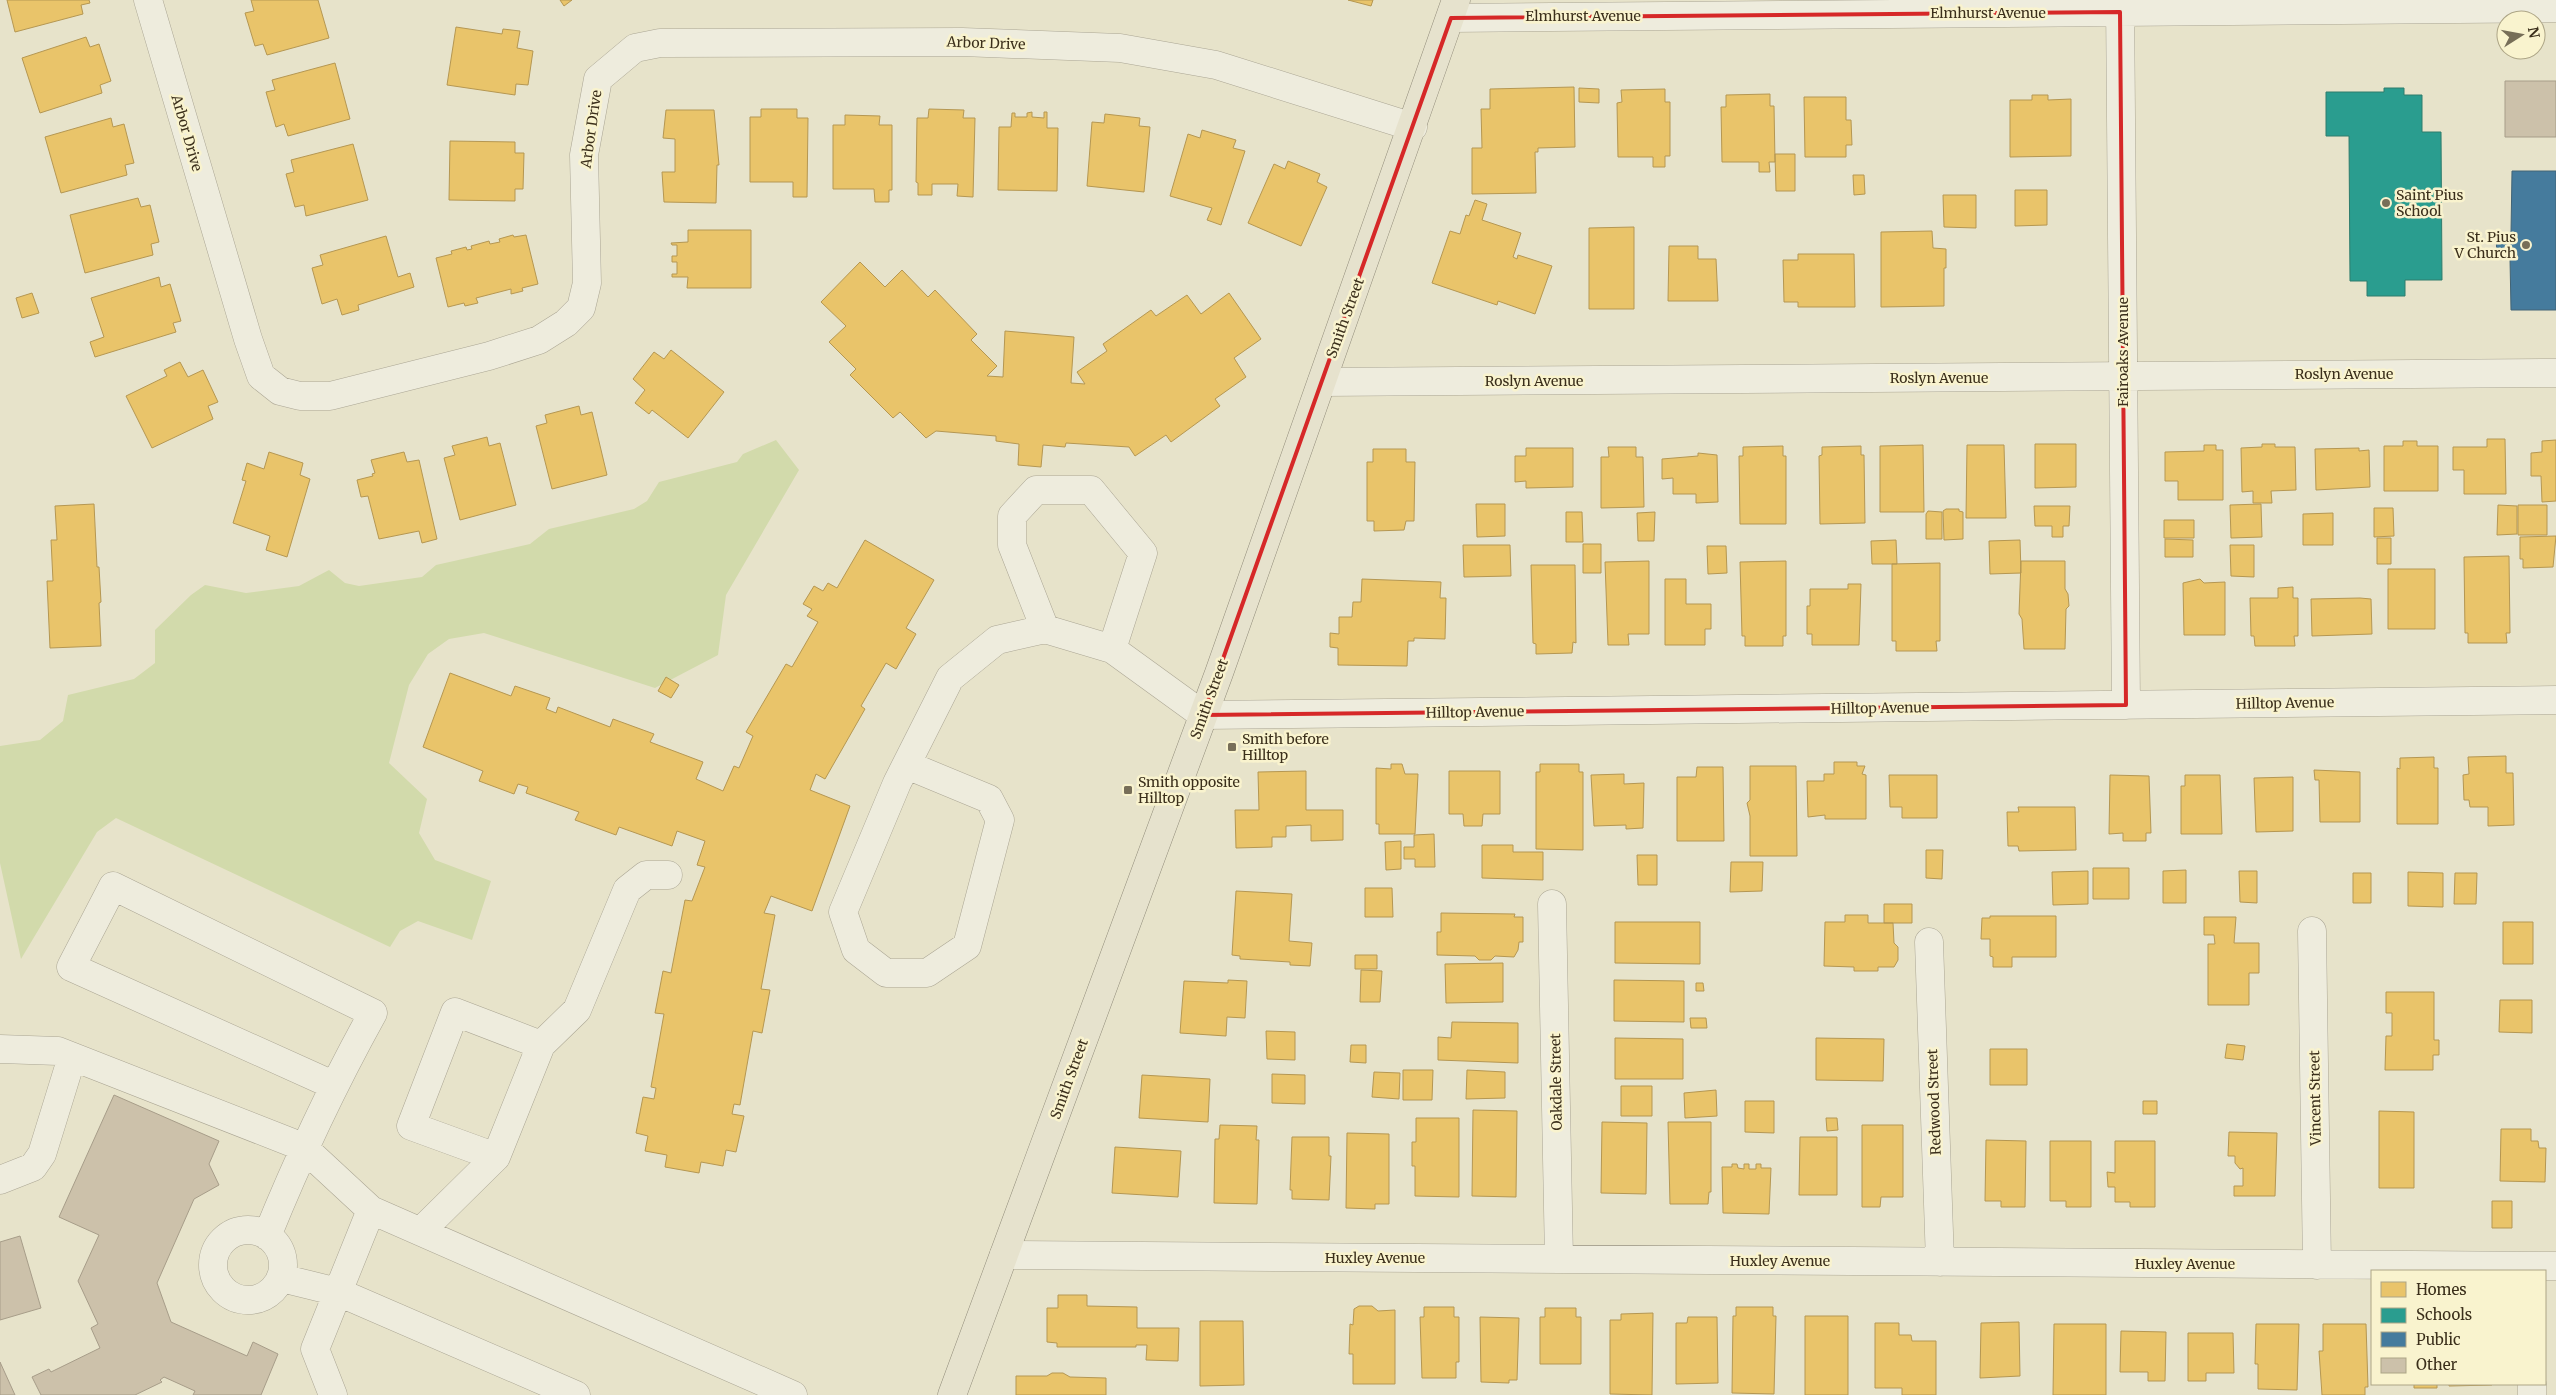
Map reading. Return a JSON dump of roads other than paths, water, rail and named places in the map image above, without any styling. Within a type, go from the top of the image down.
[{"type":"main road","name":"Smith Street","points":[[952,1395],[1203,715],[1413,127],[1453,9]]},
{"type":"street","name":"Arbor Drive","points":[[148,0],[248,339],[261,376],[280,391],[300,396],[330,396],[489,356],[539,340],[566,323],[582,308],[587,282],[584,155],[592,108],[598,79],[635,48],[660,43],[962,42],[1120,48],[1216,66],[1413,127]]},
{"type":"street","name":"Elmhurst Avenue","points":[[1453,9],[2120,6],[2556,8]]},
{"type":"street","name":"Fairoaks Avenue","points":[[2120,6],[2126,705]]},
{"type":"street","name":"Roslyn Avenue","points":[[1322,382],[2556,373]]},
{"type":"street","points":[[1045,629],[1012,545],[1012,516],[1036,490],[1091,490],[1143,553],[1112,649]]},
{"type":"street","points":[[907,765],[989,800],[1000,820],[967,946],[927,973],[886,973],[856,950],[843,912],[897,783],[950,678],[997,640],[1045,629],[1112,649],[1203,715]]},
{"type":"street","name":"Hilltop Avenue","points":[[1203,715],[2556,700]]},
{"type":"street","points":[[421,1231],[496,1157],[540,1045],[577,1010],[627,890],[646,875],[668,875]]},
{"type":"street","points":[[267,1236],[303,1148],[333,1085],[373,1013],[113,886],[71,967],[333,1085]]},
{"type":"street","name":"Oakdale Street","points":[[1552,904],[1559,1259]]},
{"type":"street","name":"Vincent Street","points":[[2312,931],[2318,1265]]},
{"type":"street","name":"Redwood Street","points":[[1929,942],[1940,1262]]},
{"type":"street","points":[[496,1157],[411,1126],[455,1012],[540,1045]]},
{"type":"street","points":[[0,1049],[58,1052],[303,1148],[371,1210],[794,1395]]},
{"type":"street","points":[[0,1180],[33,1167],[42,1154],[72,1057]]},
{"type":"street","points":[[333,1395],[315,1350],[371,1210]]},
{"type":"street","points":[[246,1230],[267,1236],[281,1255],[281,1278],[274,1288],[265,1296],[254,1300],[243,1300],[232,1296],[222,1289],[216,1280],[213,1269],[214,1258],[218,1248],[235,1233],[246,1230]]},
{"type":"street","name":"Huxley Avenue","points":[[1004,1255],[2539,1268]]},
{"type":"street","points":[[281,1278],[338,1292],[576,1395]]},
{"type":"place","name":"Saint Pius School","points":[[2386,203]]},
{"type":"place","name":"St. Pius V Church","points":[[2526,245]]},
{"type":"place","name":"Smith before Hilltop","points":[[1232,747]]},
{"type":"place","name":"Smith opposite Hilltop","points":[[1128,790]]}]
